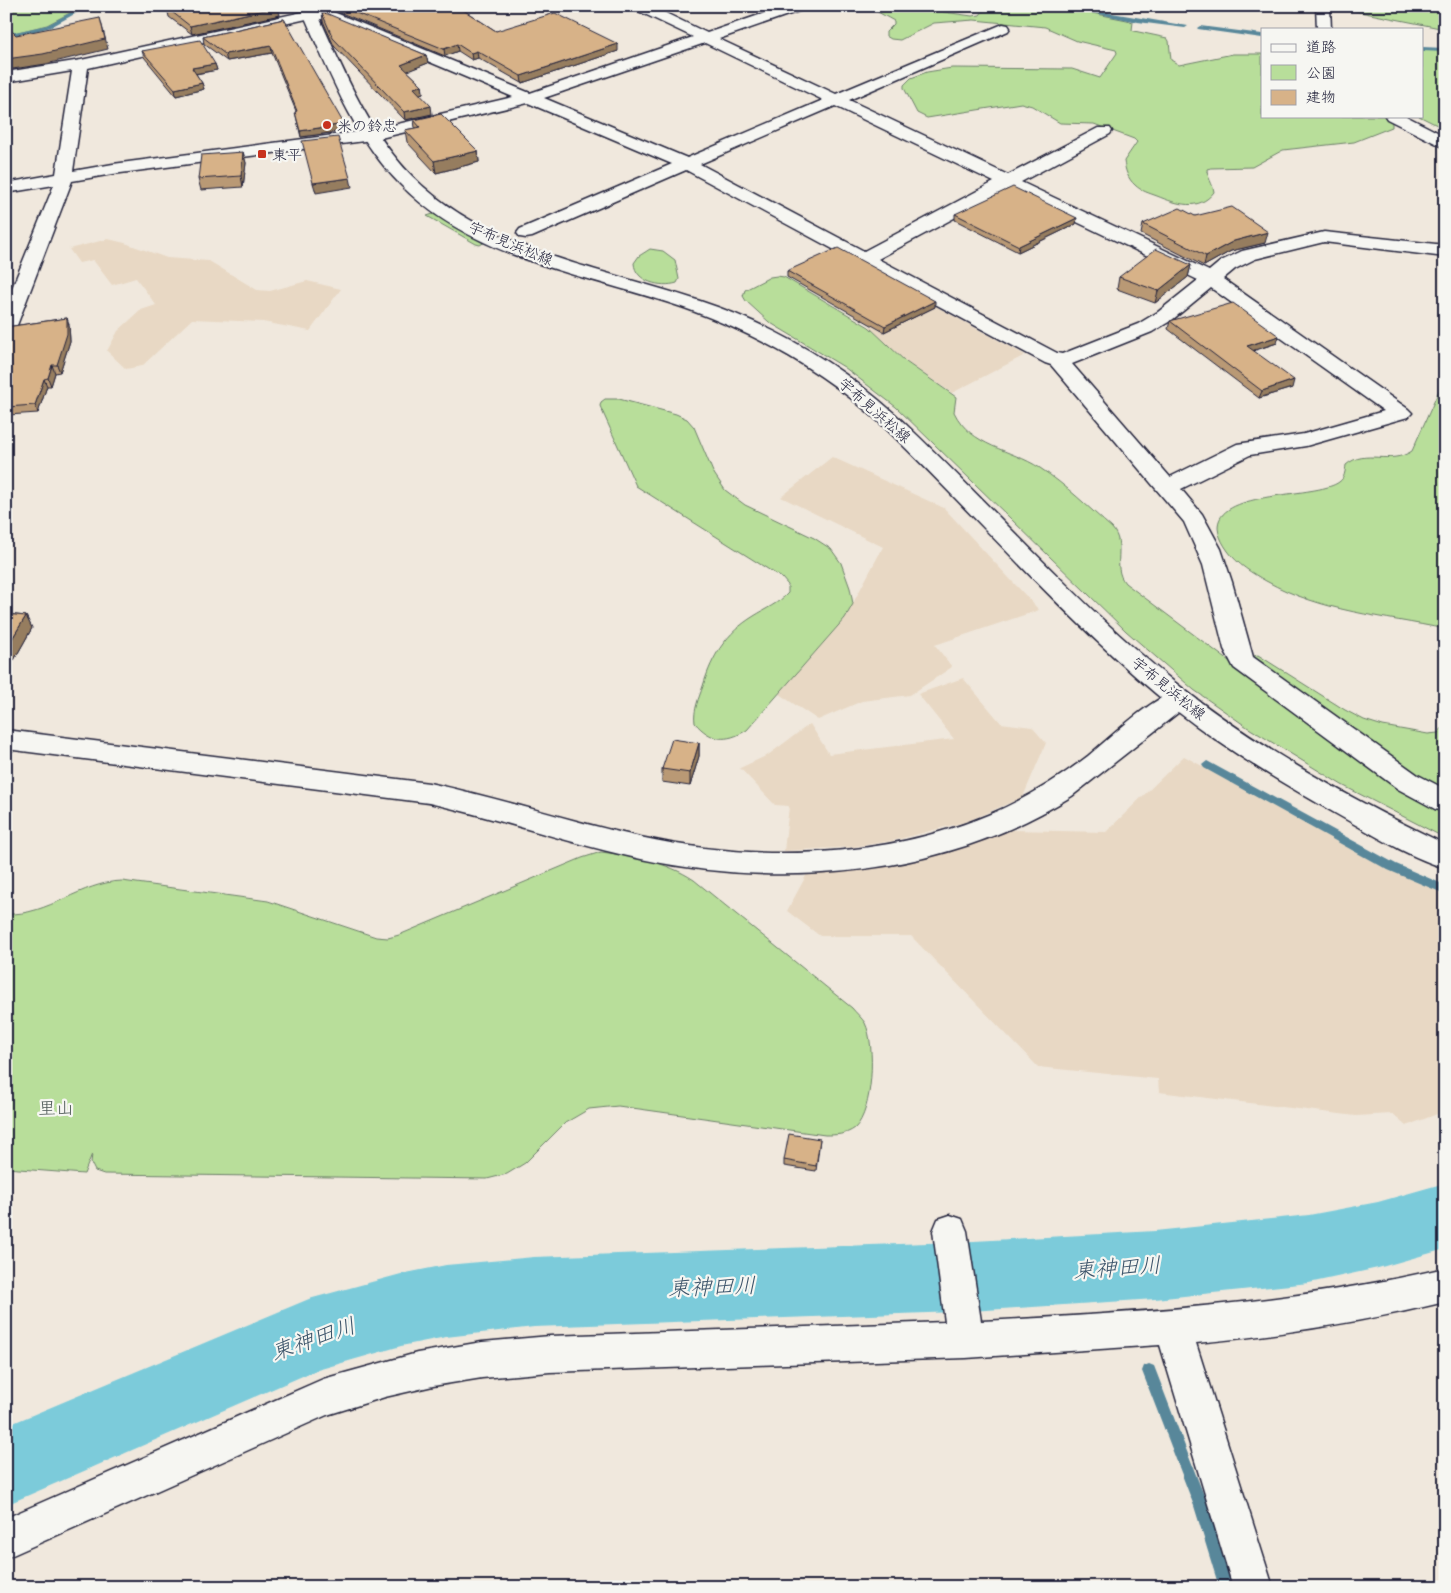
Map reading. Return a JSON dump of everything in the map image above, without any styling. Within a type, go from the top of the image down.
[{"type":"street","points":[[6,77],[81,65],[309,10],[333,6]]},
{"type":"street","points":[[639,6],[1211,279],[1401,413],[1306,440],[1245,449],[1166,487]]},
{"type":"street","points":[[6,188],[64,177],[372,135],[530,98],[800,6]]},
{"type":"street","points":[[1323,6],[1324,28]]},
{"type":"street","points":[[309,10],[333,16],[687,164],[1042,355],[1058,360],[1073,357],[1145,328],[1165,316],[1228,265],[1243,257],[1315,238],[1345,238],[1445,251]]},
{"type":"street","name":"宇布見浜松線","points":[[309,10],[350,98],[372,135],[395,167],[415,189],[441,210],[474,229],[534,255],[672,298],[736,321],[782,343],[831,373],[881,412],[1116,644],[1179,699],[1233,738],[1330,797],[1405,838],[1445,857]]},
{"type":"street","points":[[526,232],[1003,28]]},
{"type":"street","points":[[6,328],[63,183],[81,65]]},
{"type":"street","points":[[1397,118],[1445,143]]},
{"type":"street","points":[[863,259],[1104,131]]},
{"type":"street","points":[[1058,360],[1194,519],[1207,540],[1215,562],[1237,649],[1244,662],[1256,674],[1394,773],[1445,802]]},
{"type":"street","points":[[6,739],[429,793],[482,804],[641,848],[682,856],[760,862],[812,862],[897,852],[975,830],[1011,816],[1044,800],[1074,782],[1161,710],[1179,699]]},
{"type":"street","points":[[950,1231],[965,1335]]},
{"type":"street","points":[[6,1538],[323,1398],[407,1373],[490,1359],[533,1356],[1172,1327],[1335,1309],[1445,1285]]},
{"type":"street","points":[[1172,1327],[1253,1587]]},
{"type":"shaded area","points":[[108,239],[167,258],[209,261],[257,290],[270,291],[307,281],[341,289],[310,331],[263,322],[192,319],[142,366],[126,369],[107,351],[118,331],[141,310],[156,305],[136,278],[112,285],[93,260],[79,263],[69,249]]},
{"type":"shaded area","points":[[924,300],[1025,355],[952,393],[906,362],[869,327]]},
{"type":"shaded area","points":[[832,457],[944,508],[1039,610],[935,645],[952,667],[910,695],[862,701],[818,720],[779,694],[845,618],[883,547],[781,497]]},
{"type":"shaded area","points":[[963,678],[1001,723],[1032,727],[1046,743],[1023,797],[968,821],[892,841],[852,847],[784,851],[789,806],[775,805],[740,768],[768,755],[810,724],[829,754],[954,739],[918,694]]},
{"type":"shaded area","points":[[1184,756],[1390,870],[1445,893],[1445,1111],[1406,1126],[1392,1114],[1356,1116],[1159,1092],[1158,1079],[1038,1067],[911,936],[820,936],[787,911],[807,874],[858,870],[901,863],[943,853],[1008,830],[1106,832]]},
{"type":"green space","points":[[6,6],[83,6],[47,25],[6,35]]},
{"type":"green space","points":[[867,6],[928,6],[944,12],[972,16],[980,15],[987,6],[1057,6],[1127,20],[1133,22],[1132,30],[1134,31],[1167,38],[1171,60],[1179,65],[1233,54],[1261,54],[1261,118],[1388,118],[1392,123],[1392,127],[1354,142],[1283,150],[1252,167],[1207,169],[1214,192],[1202,202],[1180,204],[1142,190],[1130,180],[1124,161],[1137,142],[1134,139],[1094,124],[1060,123],[1032,106],[1021,103],[927,118],[917,113],[904,88],[904,85],[911,78],[927,72],[952,68],[1072,69],[1100,78],[1117,53],[1116,50],[1077,41],[1045,27],[974,20],[934,23],[900,40],[891,39],[886,36],[886,32],[894,24],[894,21]]},
{"type":"green space","points":[[1338,6],[1445,6],[1445,29],[1350,10]]},
{"type":"green space","points":[[1424,50],[1445,51],[1445,129],[1423,118]]},
{"type":"green space","points":[[433,214],[485,242],[480,245],[476,244],[427,216]]},
{"type":"green space","points":[[650,249],[663,251],[675,260],[679,279],[677,283],[664,285],[650,282],[635,270],[634,263],[639,256]]},
{"type":"green space","points":[[770,277],[784,277],[869,327],[906,362],[956,397],[954,412],[961,424],[971,433],[992,446],[1040,468],[1068,489],[1112,528],[1118,541],[1119,570],[1125,583],[1249,676],[1255,659],[1254,656],[1258,655],[1364,720],[1383,726],[1428,734],[1438,733],[1445,725],[1445,838],[1342,785],[1247,727],[1194,690],[1126,631],[896,407],[844,367],[769,322],[746,301],[743,296],[745,290]]},
{"type":"green space","points":[[1445,382],[1445,629],[1353,612],[1309,600],[1266,581],[1246,568],[1228,551],[1218,530],[1222,515],[1236,506],[1256,499],[1325,488],[1341,480],[1344,476],[1346,465],[1353,460],[1369,457],[1395,457],[1412,451],[1441,386]]},
{"type":"green space","points":[[605,399],[619,399],[676,414],[687,419],[694,427],[713,472],[725,490],[745,505],[814,538],[831,549],[841,563],[850,588],[853,604],[845,618],[747,730],[732,737],[713,737],[695,723],[698,700],[707,675],[721,646],[735,630],[784,597],[788,593],[788,585],[782,578],[636,486],[600,406],[601,402]]},
{"type":"green space","name":"里山","points":[[601,852],[661,864],[694,880],[852,1008],[865,1023],[871,1046],[869,1093],[866,1108],[855,1128],[837,1135],[825,1135],[618,1106],[589,1109],[565,1123],[525,1163],[507,1174],[487,1179],[104,1174],[95,1171],[91,1163],[92,1154],[84,1174],[6,1168],[6,914],[36,910],[92,887],[122,881],[268,901],[376,937],[388,938],[582,858]]},
{"type":"building","points":[[177,6],[278,7],[190,26],[167,8]]},
{"type":"building","points":[[339,6],[457,6],[496,31],[555,13],[618,44],[521,76],[477,51],[471,53],[457,44],[444,49]]},
{"type":"building","points":[[322,13],[426,55],[401,65],[422,85],[414,88],[431,106],[404,112],[333,38]]},
{"type":"building","points":[[100,18],[105,39],[43,54],[6,59],[6,32],[12,31],[16,35]]},
{"type":"building","points":[[284,19],[344,124],[300,131],[295,112],[297,111],[271,46],[225,54],[203,37]]},
{"type":"building","points":[[200,40],[215,64],[192,68],[202,83],[175,89],[142,51]]},
{"type":"building","points":[[441,114],[478,151],[434,161],[405,130],[420,127],[414,120]]},
{"type":"building","points":[[338,137],[350,178],[313,183],[302,141]]},
{"type":"building","points":[[243,152],[241,176],[198,179],[201,155]]},
{"type":"building","points":[[1013,187],[1077,218],[1019,246],[955,214]]},
{"type":"building","points":[[1232,207],[1268,232],[1234,241],[1206,256],[1143,224],[1180,208],[1195,216]]},
{"type":"building","points":[[838,248],[935,301],[885,326],[787,271]]},
{"type":"building","points":[[1156,249],[1191,265],[1158,291],[1119,277]]},
{"type":"building","points":[[1233,303],[1279,336],[1247,346],[1294,380],[1262,391],[1170,321]]},
{"type":"building","points":[[67,318],[67,334],[57,365],[52,365],[48,378],[44,379],[35,405],[6,407],[8,398],[6,398],[6,327]]},
{"type":"building","points":[[6,614],[26,616],[7,647],[6,647]]},
{"type":"building","points":[[672,739],[699,743],[690,773],[662,769]]},
{"type":"building","points":[[789,1134],[820,1139],[816,1166],[784,1160]]},
{"type":"waterway","points":[[6,36],[49,26],[87,6]]},
{"type":"waterway","points":[[1061,6],[1138,20],[1185,26]]},
{"type":"waterway","points":[[1200,28],[1261,36]]},
{"type":"waterway","points":[[1424,49],[1445,50]]},
{"type":"waterway","points":[[1207,765],[1392,867],[1445,890]]},
{"type":"waterway","name":"東神田川","points":[[6,1466],[309,1336],[401,1310],[446,1301],[534,1292],[956,1277],[1155,1265],[1309,1249],[1378,1235],[1445,1216]]},
{"type":"waterway","points":[[1149,1371],[1201,1506],[1226,1587]]},
{"type":"place","name":"米の鈴忠","points":[[327,125]]},
{"type":"place","name":"東平","points":[[262,154]]}]
